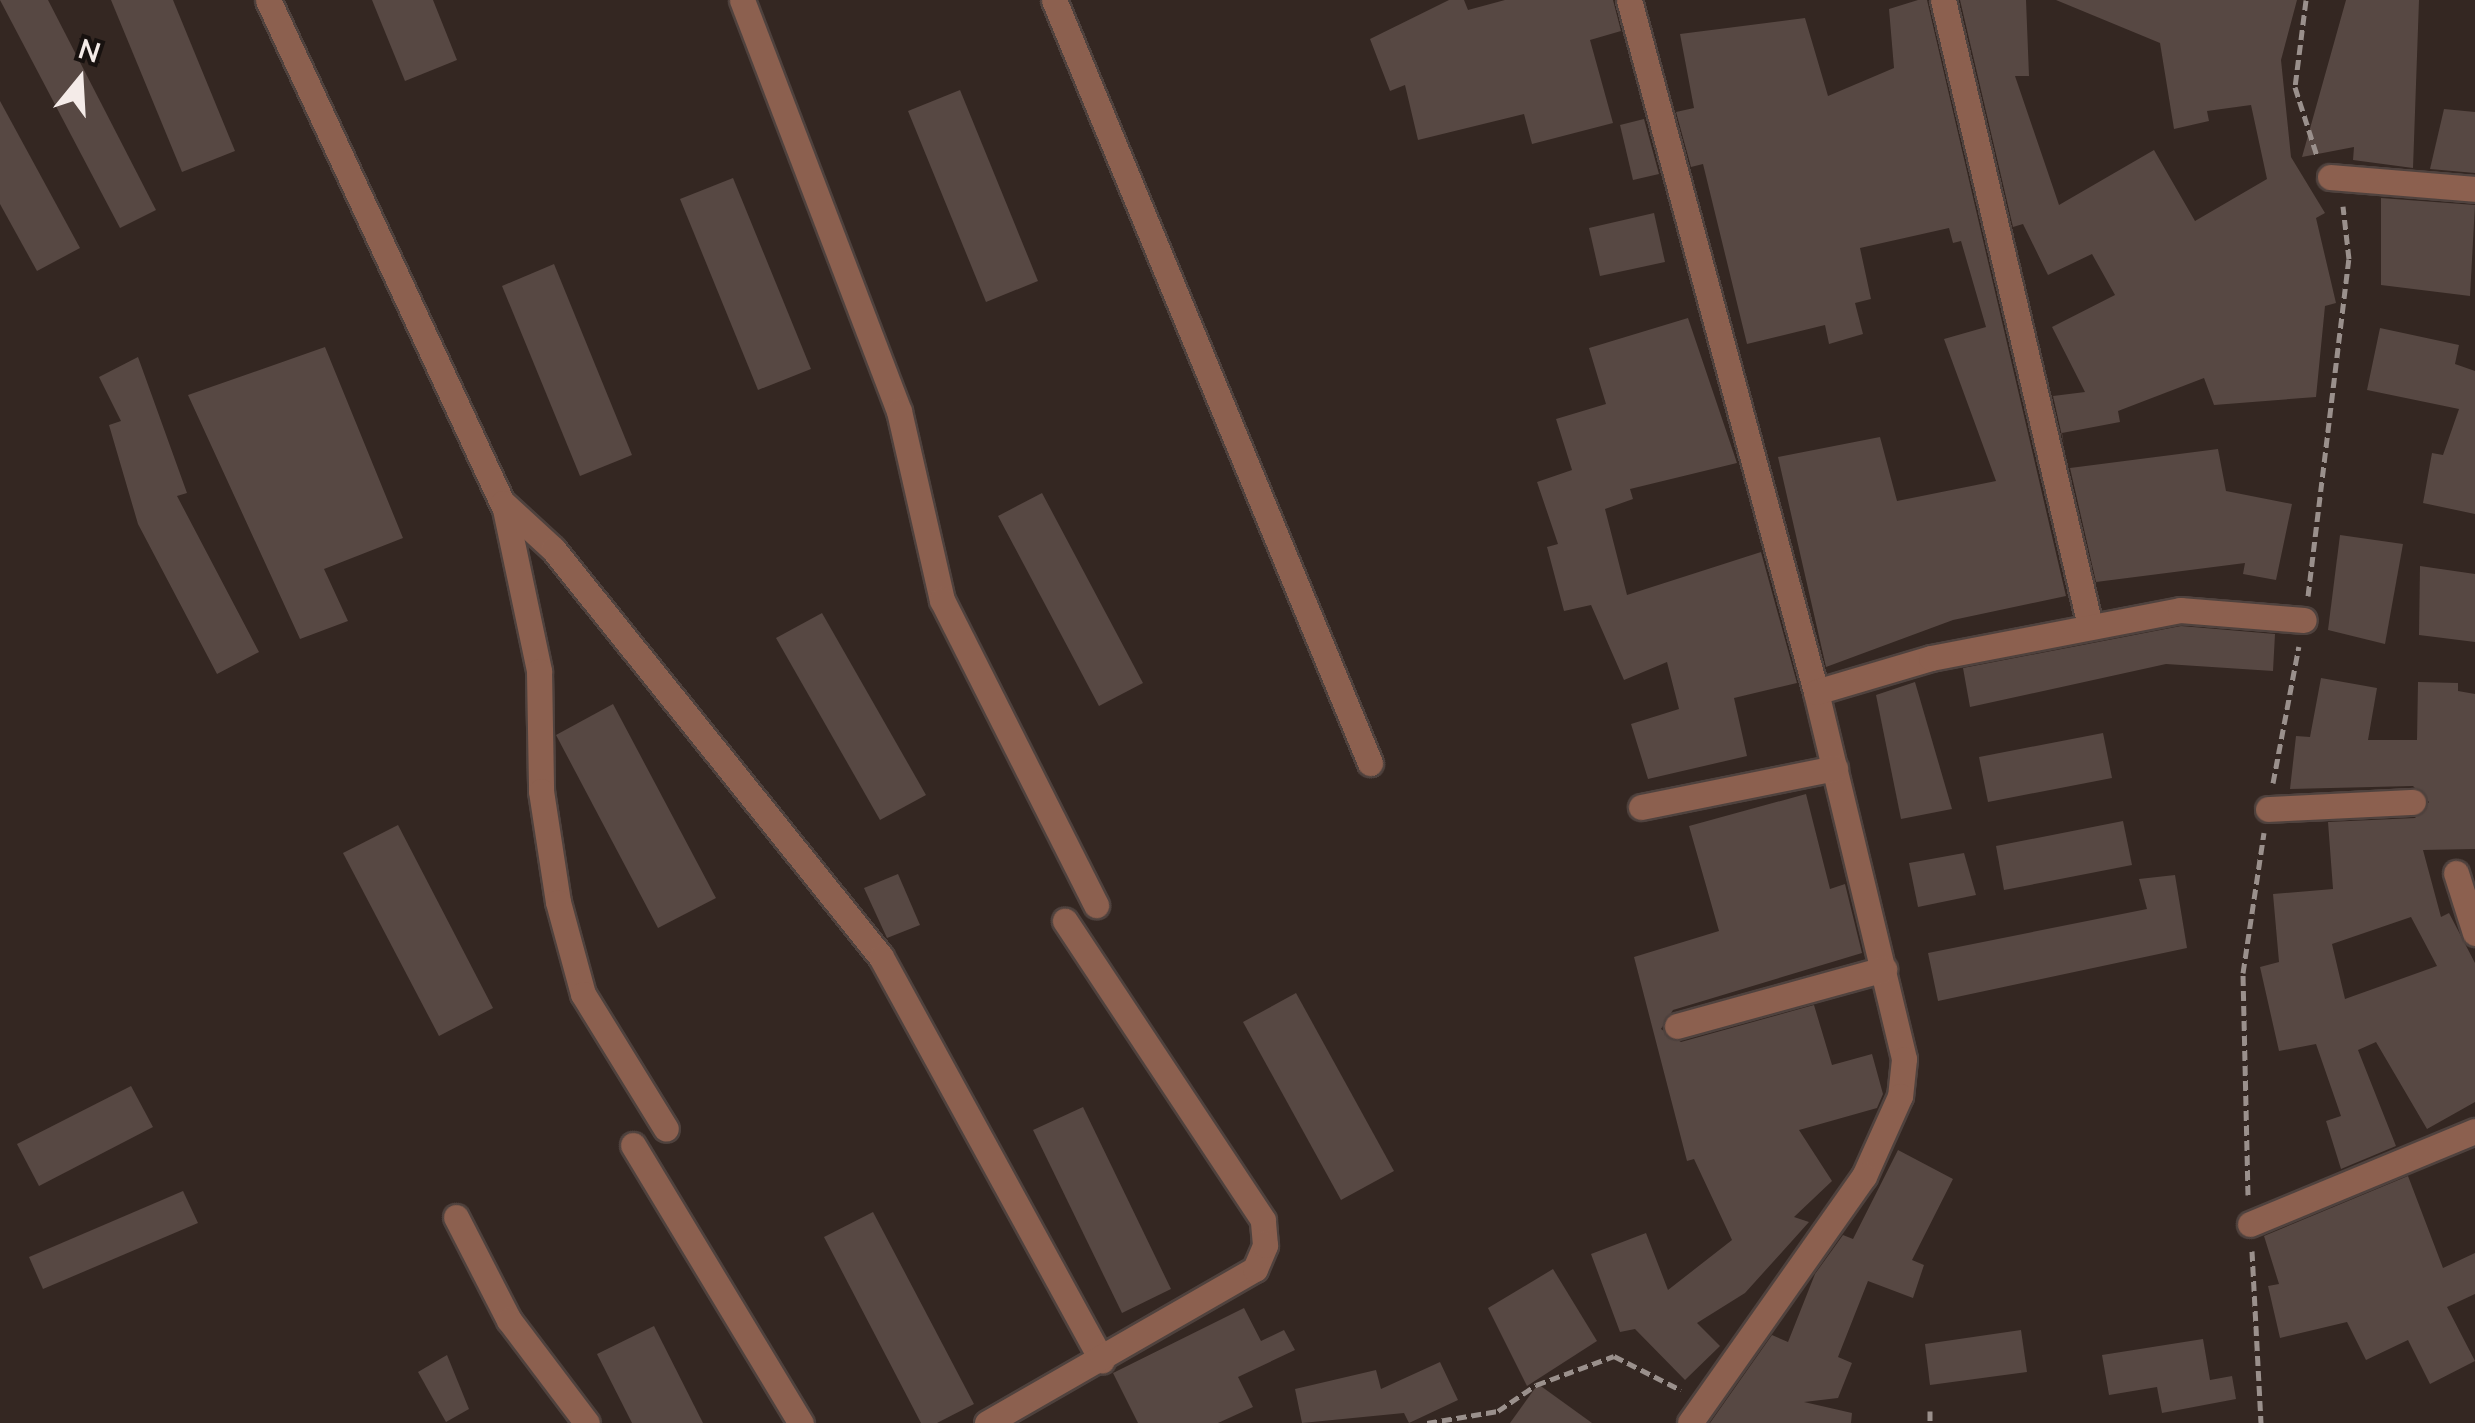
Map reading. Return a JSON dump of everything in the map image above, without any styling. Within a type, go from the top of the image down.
[{"type":"street","points":[[268,0],[503,503],[536,653],[558,902],[583,994],[666,1129]]},
{"type":"street","points":[[742,0],[899,411],[942,600],[1096,905]]},
{"type":"street","points":[[1054,0],[1370,763]]},
{"type":"street","points":[[1628,0],[1816,692],[1904,1059],[1886,1133],[1696,1414]]},
{"type":"street","points":[[1943,0],[2090,626]]},
{"type":"street","points":[[2330,178],[2475,189]]},
{"type":"street","points":[[503,503],[554,548],[881,958],[1102,1360]]},
{"type":"street","points":[[1816,692],[2090,626],[2180,610],[2304,620]]},
{"type":"street","points":[[1642,807],[1835,768]]},
{"type":"street","points":[[2268,809],[2413,802]]},
{"type":"street","points":[[2456,874],[2475,933]]},
{"type":"street","points":[[987,1423],[1256,1269],[1264,1232],[1065,921]]},
{"type":"street","points":[[1676,1026],[1884,968]]},
{"type":"street","points":[[2250,1224],[2475,1131]]},
{"type":"street","points":[[633,1145],[801,1423]]},
{"type":"street","points":[[456,1216],[509,1320],[587,1423]]},
{"type":"path","points":[[2262,1423],[2250,1224],[2244,973],[2268,809],[2304,620],[2350,259],[2347,214],[2306,138],[2295,87],[2306,0]]},
{"type":"path","points":[[1427,1423],[1498,1411],[1536,1384],[1614,1356],[1696,1414]]},
{"type":"path","points":[[1930,1411],[1930,1423]]},
{"type":"building","points":[[0,0],[48,0],[156,210],[120,228]]},
{"type":"building","points":[[111,0],[173,0],[235,151],[182,172]]},
{"type":"building","points":[[372,0],[433,0],[457,60],[405,81]]},
{"type":"building","points":[[1449,0],[1464,0],[1468,10],[1505,0],[1613,0],[1621,31],[1590,40],[1613,123],[1532,144],[1524,114],[1418,140],[1405,85],[1390,91],[1370,39]]},
{"type":"building","points":[[1927,0],[2066,596],[1953,620],[1826,667],[1778,457],[1880,437],[1897,501],[1996,481],[1944,339],[1986,327],[1961,241],[1953,243],[1949,228],[1860,248],[1871,299],[1855,303],[1863,334],[1829,344],[1825,325],[1747,344],[1703,164],[1691,167],[1676,112],[1694,108],[1680,34],[1805,18],[1828,96],[1894,68],[1889,9]]},
{"type":"building","points":[[1960,0],[2026,0],[2029,76],[2015,76],[2059,205],[2154,150],[2195,221],[2267,179],[2251,105],[2207,111],[2209,121],[2174,129],[2160,43],[2056,0],[2297,0],[2281,60],[2291,157],[2325,213],[2316,218],[2336,303],[2325,306],[2316,397],[2214,405],[2204,378],[2118,411],[2120,422],[2062,433],[2064,445],[2053,396],[2085,392],[2052,327],[2115,295],[2092,254],[2048,275],[2023,224],[2013,227]]},
{"type":"building","points":[[2346,0],[2419,0],[2413,168],[2353,160],[2354,147],[2302,157]]},
{"type":"building","points":[[960,90],[1038,281],[986,302],[908,111]]},
{"type":"building","points":[[0,101],[80,248],[37,271],[0,204]]},
{"type":"building","points":[[2444,109],[2475,112],[2475,173],[2430,169]]},
{"type":"building","points":[[1644,119],[1659,174],[1633,180],[1620,125]]},
{"type":"building","points":[[733,178],[811,369],[758,390],[680,199]]},
{"type":"building","points":[[2381,198],[2475,205],[2470,296],[2381,285]]},
{"type":"building","points":[[1654,213],[1665,262],[1600,276],[1589,228]]},
{"type":"building","points":[[554,264],[632,455],[580,476],[502,286]]},
{"type":"building","points":[[1688,318],[1737,463],[1630,489],[1633,499],[1605,509],[1627,595],[1761,552],[1797,683],[1734,698],[1747,756],[1648,779],[1631,724],[1679,709],[1667,662],[1624,680],[1591,605],[1564,611],[1547,547],[1558,544],[1537,482],[1572,470],[1556,419],[1606,404],[1589,348]]},
{"type":"building","points":[[2380,328],[2459,345],[2455,364],[2475,371],[2475,514],[2423,503],[2432,453],[2443,455],[2459,409],[2367,390]]},
{"type":"building","points":[[325,347],[403,538],[324,569],[348,621],[300,639],[188,395]]},
{"type":"building","points":[[138,357],[187,493],[177,496],[259,652],[217,674],[138,524],[109,425],[121,421],[99,377]]},
{"type":"building","points":[[2218,449],[2226,491],[2292,504],[2276,580],[2243,574],[2245,563],[2096,582],[2070,468]]},
{"type":"building","points":[[1042,493],[1143,683],[1099,706],[998,516]]},
{"type":"building","points":[[2340,535],[2403,544],[2385,644],[2328,630]]},
{"type":"building","points":[[2420,566],[2475,574],[2475,642],[2419,635]]},
{"type":"building","points":[[822,613],[926,795],[880,820],[776,638]]},
{"type":"building","points":[[2181,626],[2275,634],[2273,671],[2166,664],[1970,707],[1963,668]]},
{"type":"building","points":[[2321,678],[2377,688],[2368,740],[2417,740],[2418,682],[2458,683],[2458,691],[2475,694],[2475,849],[2423,850],[2441,917],[2449,913],[2475,963],[2475,1102],[2427,1129],[2376,1042],[2358,1050],[2396,1146],[2341,1169],[2326,1121],[2341,1116],[2316,1044],[2279,1051],[2260,967],[2279,962],[2273,894],[2333,889],[2328,822],[2415,818],[2429,802],[2413,786],[2290,789],[2296,736],[2310,737]],"holes":[[[2411,917],[2437,966],[2345,999],[2332,944]]]},
{"type":"building","points":[[1915,682],[1952,809],[1901,819],[1876,695]]},
{"type":"building","points":[[613,704],[716,898],[658,928],[556,735]]},
{"type":"building","points":[[2103,733],[2112,778],[1988,802],[1979,757]]},
{"type":"building","points":[[1806,794],[1830,889],[1845,884],[1862,953],[1673,1010],[1661,1029],[1681,1042],[1814,1005],[1832,1065],[1872,1054],[1883,1094],[1877,1108],[1799,1130],[1832,1181],[1794,1217],[1809,1222],[1745,1293],[1697,1323],[1720,1346],[1685,1380],[1635,1329],[1620,1332],[1591,1254],[1646,1233],[1668,1290],[1732,1240],[1694,1159],[1687,1161],[1634,957],[1719,931],[1689,826]]},
{"type":"building","points":[[2123,821],[2132,865],[2004,890],[1996,846]]},
{"type":"building","points":[[398,825],[493,1008],[439,1036],[343,853]]},
{"type":"building","points":[[1964,853],[1976,895],[1918,907],[1909,863]]},
{"type":"building","points":[[898,874],[920,925],[887,938],[864,888]]},
{"type":"building","points":[[2175,875],[2187,948],[1938,1001],[1928,953],[2147,909],[2139,879]]},
{"type":"building","points":[[1296,993],[1394,1171],[1341,1200],[1243,1022]]},
{"type":"building","points":[[131,1086],[153,1127],[39,1186],[17,1144]]},
{"type":"building","points":[[1083,1107],[1171,1289],[1122,1313],[1033,1130]]},
{"type":"building","points":[[1898,1150],[1953,1179],[1912,1260],[1924,1265],[1913,1298],[1868,1281],[1838,1357],[1852,1363],[1838,1398],[1804,1402],[1852,1413],[1851,1423],[1710,1423],[1772,1335],[1788,1342],[1815,1274],[1843,1235],[1853,1239]]},
{"type":"building","points":[[2408,1176],[2443,1268],[2475,1253],[2475,1294],[2447,1307],[2475,1361],[2430,1384],[2408,1340],[2366,1360],[2347,1322],[2280,1338],[2268,1286],[2279,1284],[2264,1236]]},
{"type":"building","points":[[183,1191],[198,1223],[43,1289],[29,1257]]},
{"type":"building","points":[[873,1212],[974,1404],[937,1423],[921,1423],[824,1237]]},
{"type":"building","points":[[1553,1269],[1597,1341],[1527,1386],[1488,1308]]},
{"type":"building","points":[[1244,1308],[1261,1341],[1284,1330],[1295,1350],[1238,1377],[1253,1407],[1218,1423],[1138,1423],[1113,1373]]},
{"type":"building","points":[[654,1326],[703,1423],[632,1423],[597,1354]]},
{"type":"building","points":[[2021,1330],[2027,1372],[1930,1385],[1925,1344]]},
{"type":"building","points":[[2203,1339],[2210,1380],[2232,1376],[2236,1399],[2162,1413],[2157,1387],[2109,1395],[2102,1355]]},
{"type":"building","points":[[447,1355],[469,1409],[446,1422],[418,1372]]},
{"type":"building","points":[[1440,1362],[1458,1400],[1409,1423],[1404,1413],[1302,1423],[1295,1389],[1376,1370],[1381,1389]]},
{"type":"building","points":[[1538,1384],[1592,1423],[1510,1423]]}]
